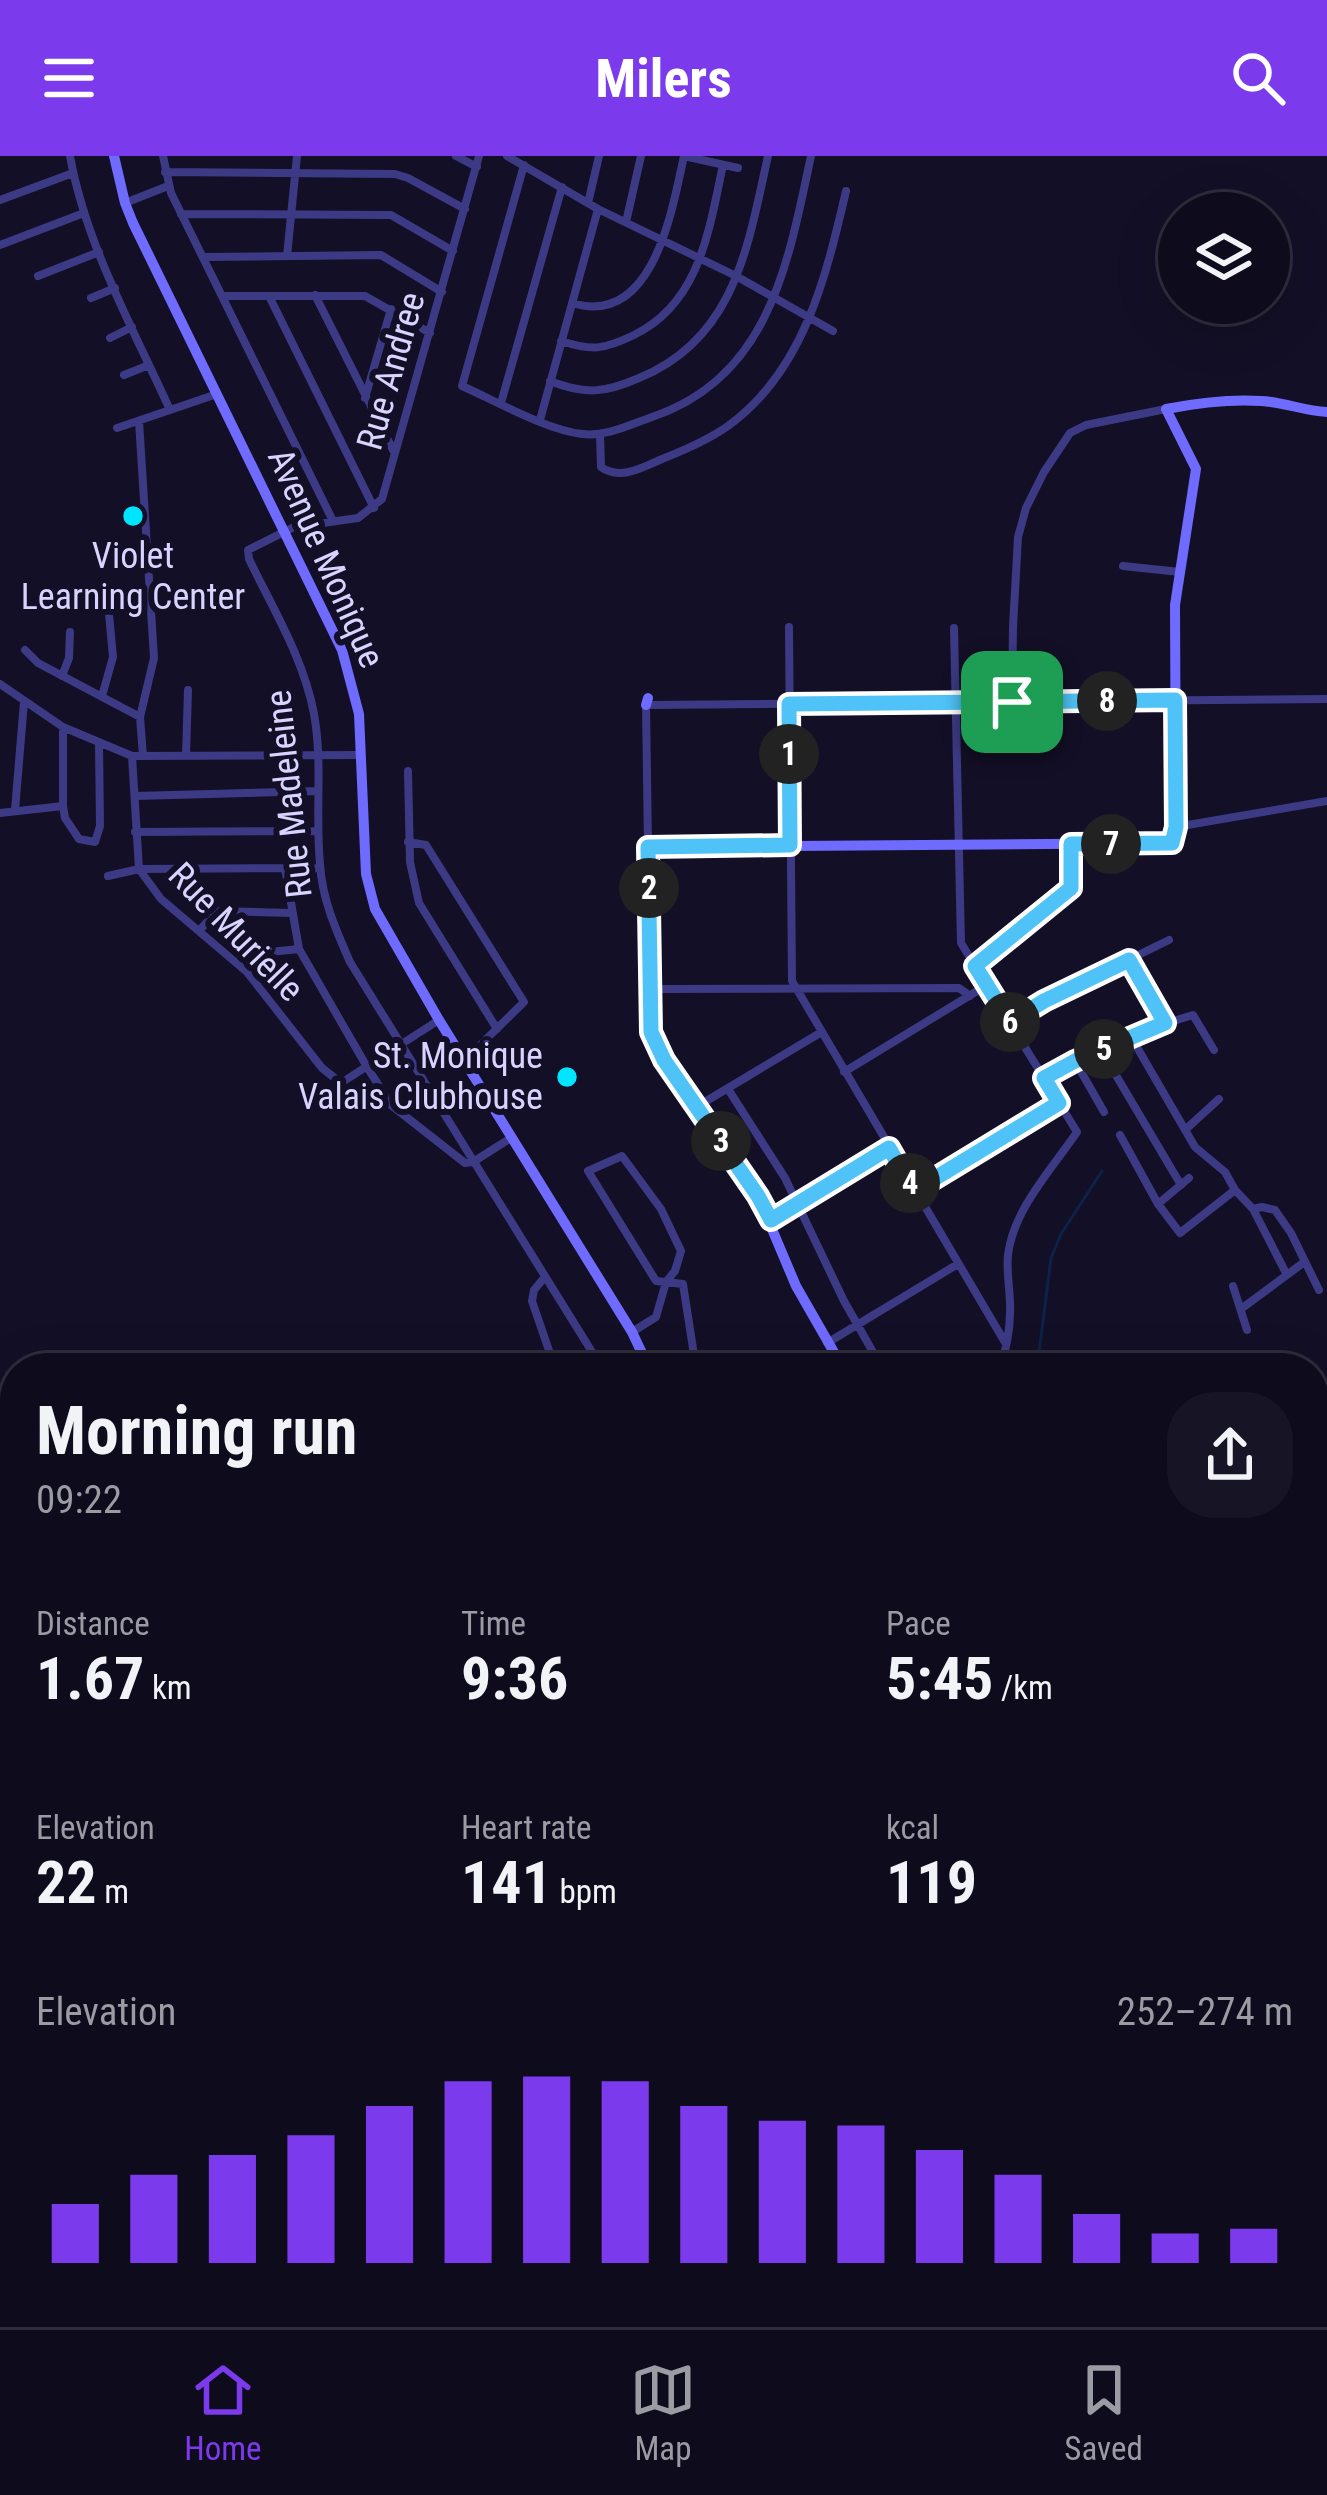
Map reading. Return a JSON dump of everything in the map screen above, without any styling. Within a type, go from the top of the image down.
[{"type":"street","points":[[70,156],[99,252],[170,410]]},
{"type":"street","name":"Avenue Monique","points":[[114,156],[125,203],[342,650],[359,714],[364,861],[369,889],[386,931],[642,1353]]},
{"type":"street","points":[[163,156],[168,186],[181,214],[333,521]]},
{"type":"street","points":[[286,256],[297,156]]},
{"type":"street","points":[[456,156],[476,167]]},
{"type":"street","name":"Rue Andree","points":[[374,508],[382,499],[479,156]]},
{"type":"street","points":[[507,156],[598,209],[736,276],[833,331]]},
{"type":"street","points":[[588,203],[598,156]]},
{"type":"street","points":[[626,222],[641,156]]},
{"type":"street","points":[[572,303],[599,307],[629,293],[642,280],[663,240],[684,156],[738,168]]},
{"type":"street","points":[[550,381],[588,392],[617,387],[659,370],[708,329],[724,304],[749,241],[768,156]]},
{"type":"street","points":[[524,165],[462,386],[566,431],[600,435],[672,410],[707,389],[752,343],[775,298],[811,156]]},
{"type":"street","points":[[561,341],[602,348],[665,316],[700,258],[723,164]]},
{"type":"street","points":[[165,172],[395,174],[465,209]]},
{"type":"street","points":[[0,200],[73,173]]},
{"type":"street","points":[[125,203],[168,186]]},
{"type":"street","points":[[501,403],[562,188]]},
{"type":"street","points":[[600,435],[602,467],[619,474],[708,438],[758,401],[810,318],[827,274],[846,191]]},
{"type":"street","points":[[540,420],[598,209]]},
{"type":"street","points":[[0,245],[84,213]]},
{"type":"street","points":[[181,214],[392,215],[453,251]]},
{"type":"street","points":[[38,276],[99,252]]},
{"type":"street","points":[[203,257],[381,255],[442,292]]},
{"type":"street","points":[[91,298],[115,288]]},
{"type":"street","points":[[315,295],[395,454]]},
{"type":"street","points":[[222,296],[364,296],[430,333]]},
{"type":"street","points":[[269,296],[374,508],[358,518],[285,532]]},
{"type":"street","points":[[365,398],[392,309]]},
{"type":"street","points":[[110,338],[132,327]]},
{"type":"street","points":[[124,375],[149,365]]},
{"type":"street","points":[[117,428],[217,394]]},
{"type":"street","points":[[1012,702],[1018,537],[1044,472],[1070,433],[1086,425],[1197,403],[1262,401],[1327,412]]},
{"type":"street","points":[[648,847],[1172,843],[1176,827],[1175,621],[1196,470],[1166,410]]},
{"type":"street","name":"Rue Murielle","points":[[139,421],[154,658],[140,717],[135,796],[139,869],[161,899],[247,972],[322,1068],[341,1083],[367,1067]]},
{"type":"street","name":"Rue Madeleine","points":[[285,532],[248,550],[249,559],[302,670],[314,711],[320,868],[330,916],[350,962],[592,1353]]},
{"type":"street","points":[[1123,566],[1180,572]]},
{"type":"street","points":[[102,696],[113,656],[110,614]]},
{"type":"street","points":[[789,627],[794,988],[1007,1346]]},
{"type":"street","points":[[954,628],[961,943],[1077,1132],[1010,1239],[1006,1282],[1011,1308],[1005,1353]]},
{"type":"street","points":[[62,676],[69,658],[70,632]]},
{"type":"street","points":[[25,650],[38,663],[140,717]]},
{"type":"street","points":[[0,684],[63,727],[138,756],[362,755]]},
{"type":"street","points":[[186,756],[188,690]]},
{"type":"street","points":[[833,1353],[796,1286],[758,1196],[656,1047],[651,1032],[647,701],[1327,699]]},
{"type":"street","points":[[16,810],[24,702]]},
{"type":"street","points":[[63,727],[65,818],[79,839],[94,842],[100,826],[99,744]]},
{"type":"street","points":[[408,771],[408,842],[419,902],[497,1029]]},
{"type":"street","points":[[135,796],[318,791]]},
{"type":"street","points":[[1176,827],[1327,801]]},
{"type":"street","points":[[0,813],[63,806]]},
{"type":"street","points":[[135,832],[318,831]]},
{"type":"street","points":[[408,842],[426,845],[524,1002],[465,1060]]},
{"type":"street","points":[[975,966],[1071,888],[1071,844]]},
{"type":"street","points":[[285,868],[299,949],[391,1106],[459,1160],[473,1162],[512,1138]]},
{"type":"street","points":[[108,876],[139,869],[320,868]]},
{"type":"street","points":[[199,931],[217,911],[292,913]]},
{"type":"street","points":[[1010,1022],[1168,940]]},
{"type":"street","points":[[247,972],[260,953],[299,949]]},
{"type":"street","points":[[1129,960],[1165,1023]]},
{"type":"street","points":[[844,1072],[987,985]]},
{"type":"street","points":[[650,988],[959,988],[970,996]]},
{"type":"street","points":[[1044,1078],[1131,1037],[1193,1015],[1214,1050]]},
{"type":"street","points":[[367,1067],[439,1020]]},
{"type":"street","points":[[698,1106],[820,1033]]},
{"type":"street","points":[[1131,1037],[1195,1147],[1225,1172],[1253,1209],[1287,1275]]},
{"type":"street","points":[[1101,1050],[1181,1185]]},
{"type":"street","points":[[1075,1061],[1104,1112]]},
{"type":"street","points":[[728,1089],[772,1156],[874,1353]]},
{"type":"street","points":[[1185,1130],[1219,1099]]},
{"type":"street","points":[[914,1191],[1059,1103]]},
{"type":"street","points":[[1120,1135],[1158,1204],[1180,1233],[1235,1190]]},
{"type":"street","points":[[771,1220],[889,1148]]},
{"type":"street","points":[[632,1332],[656,1317],[666,1282],[681,1251],[661,1208],[622,1156],[588,1171],[656,1280],[666,1282],[683,1284],[694,1353]]},
{"type":"street","points":[[1158,1204],[1190,1178]]},
{"type":"street","points":[[1253,1209],[1275,1210],[1319,1290]]},
{"type":"street","points":[[1240,1309],[1304,1263]]},
{"type":"street","points":[[827,1343],[958,1264]]},
{"type":"street","points":[[544,1278],[532,1301],[550,1353]]},
{"type":"street","points":[[1233,1286],[1247,1330]]},
{"type":"waterway","points":[[1039,1353],[1051,1258],[1102,1171]]},
{"type":"place","name":"Violet Learning Center","points":[[133,516]]},
{"type":"place","name":"St. Monique Valais Clubhouse","points":[[567,1077]]},
{"type":"route","points":[[1175,700],[1176,827],[1172,843],[1071,844],[1071,888],[975,966],[1010,1022],[1129,960],[1165,1023],[1044,1078],[1059,1103],[914,1191],[889,1148],[771,1220],[664,1060],[651,1032],[648,847],[790,845],[789,704],[1012,702],[1175,700]]}]
